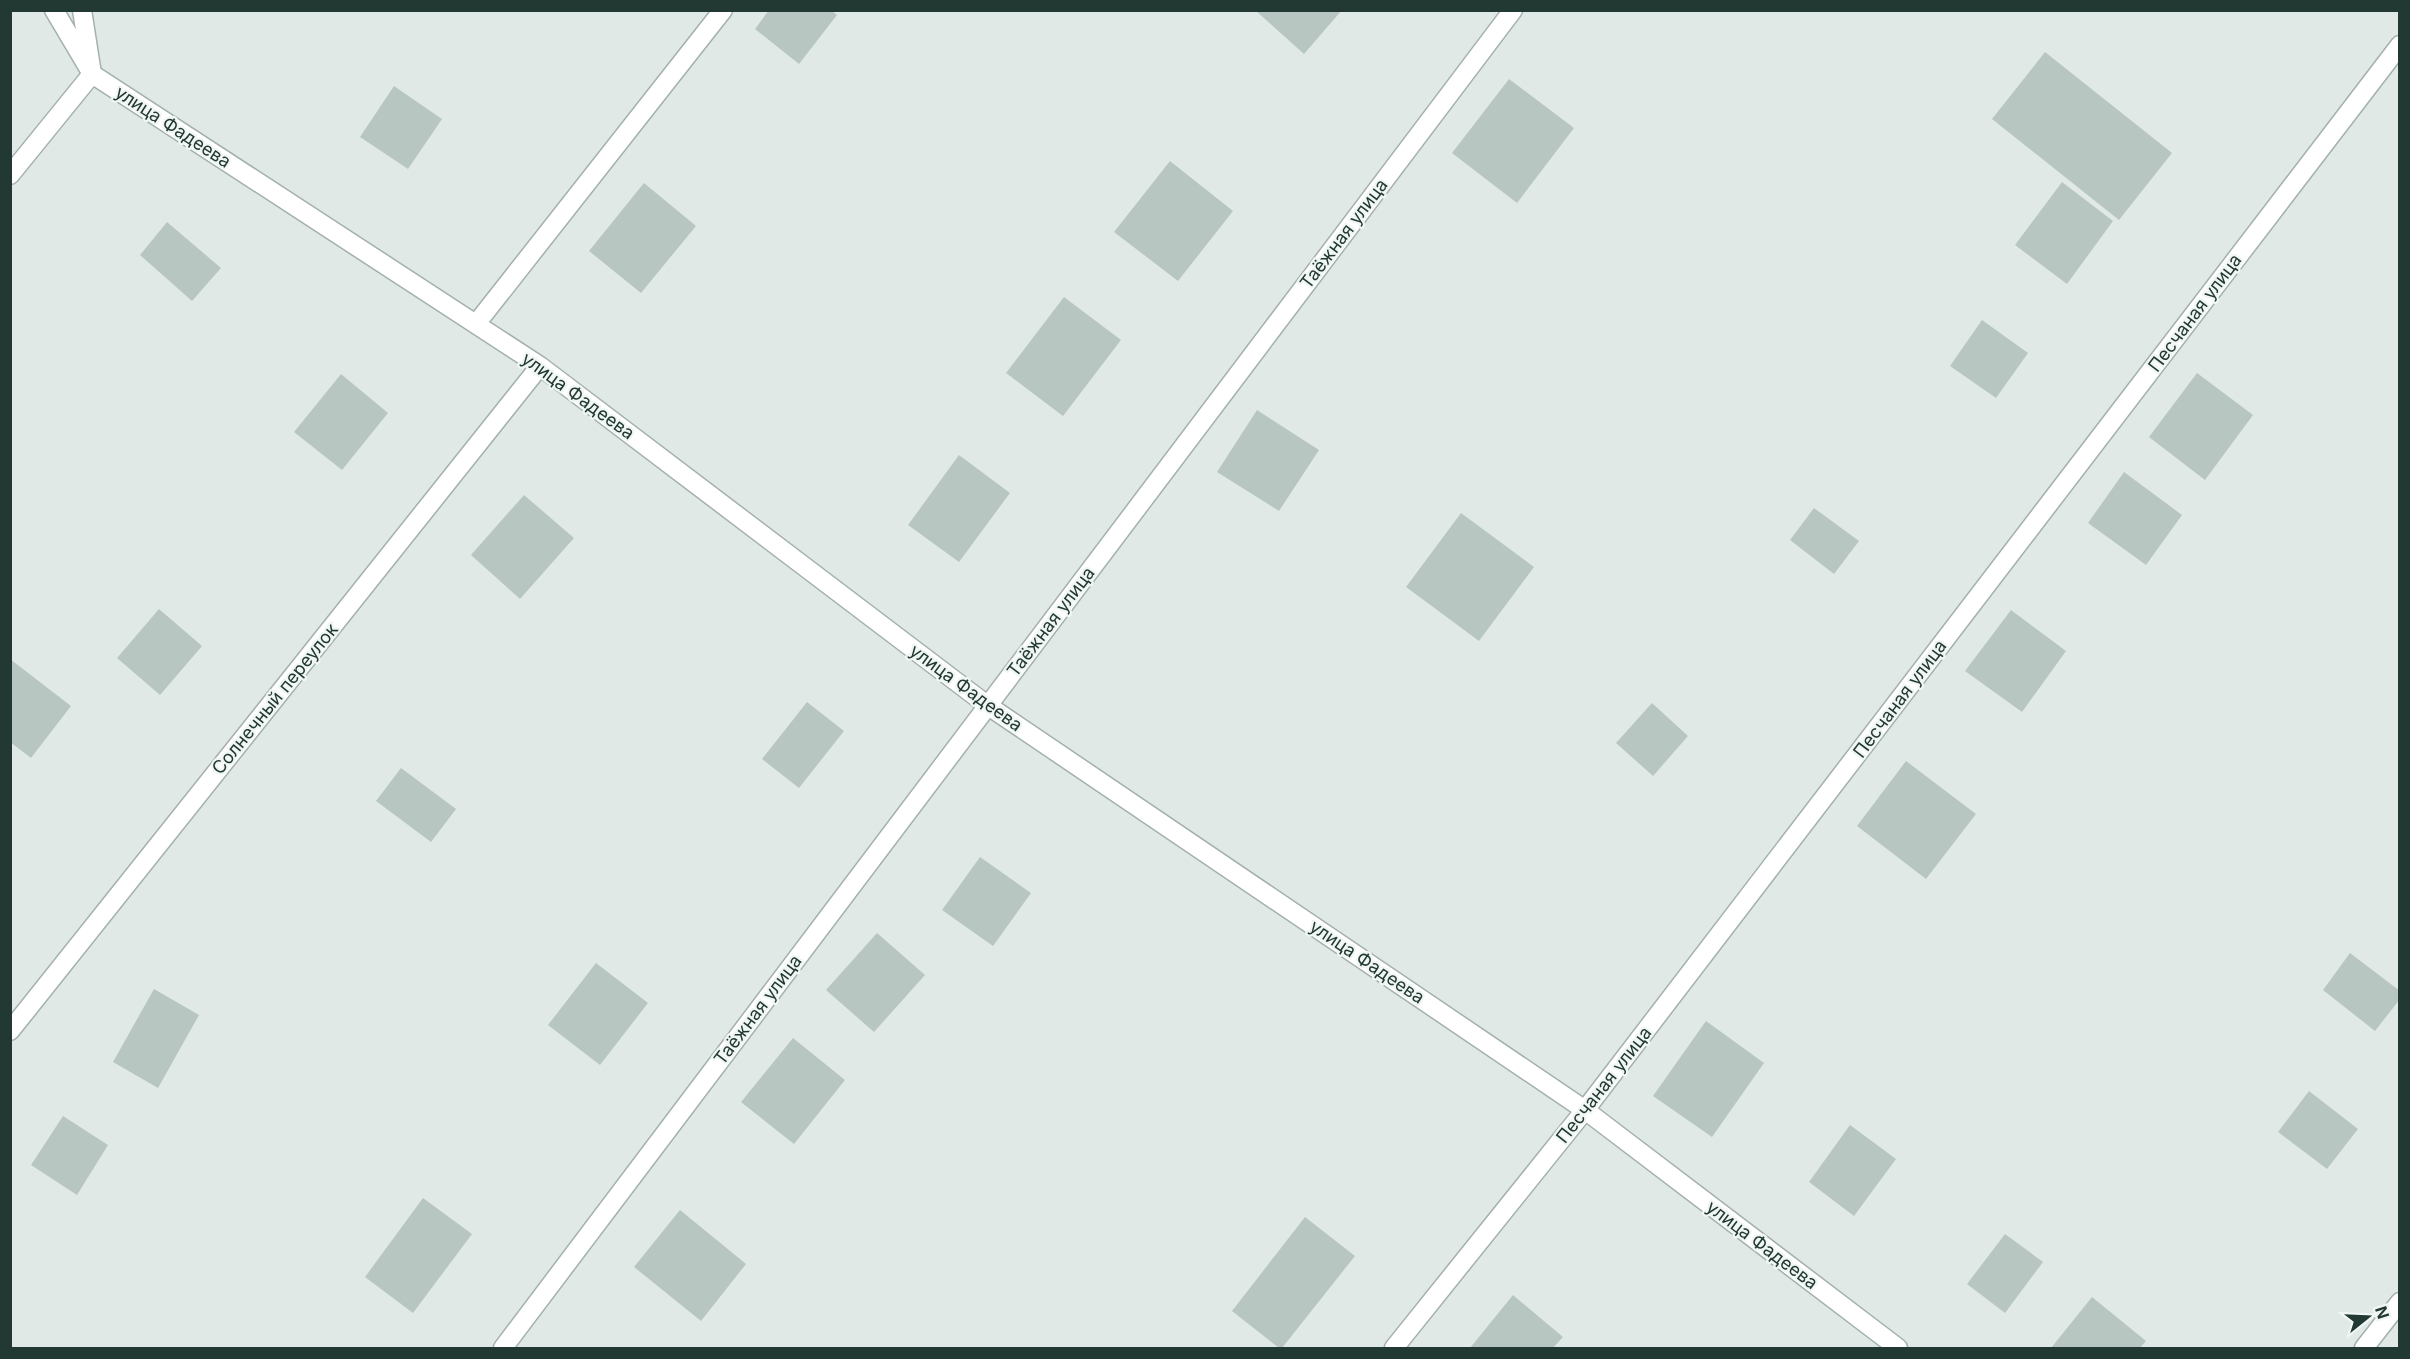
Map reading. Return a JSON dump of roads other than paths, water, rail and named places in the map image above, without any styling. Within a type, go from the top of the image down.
[{"type":"street","name":"улица Фадеева","points":[[54,10],[92,74],[540,366],[987,705],[1586,1110],[1898,1348]]},
{"type":"street","points":[[10,175],[92,74],[82,10]]},
{"type":"street","points":[[476,324],[723,10]]},
{"type":"street","name":"Таёжная улица","points":[[503,1348],[1513,10]]},
{"type":"street","name":"Песчаная улица","points":[[1394,1348],[1586,1110],[2400,45]]},
{"type":"street","name":"Солнечный переулок","points":[[10,1031],[540,366]]},
{"type":"street","points":[[2364,1348],[2400,1302]]}]
